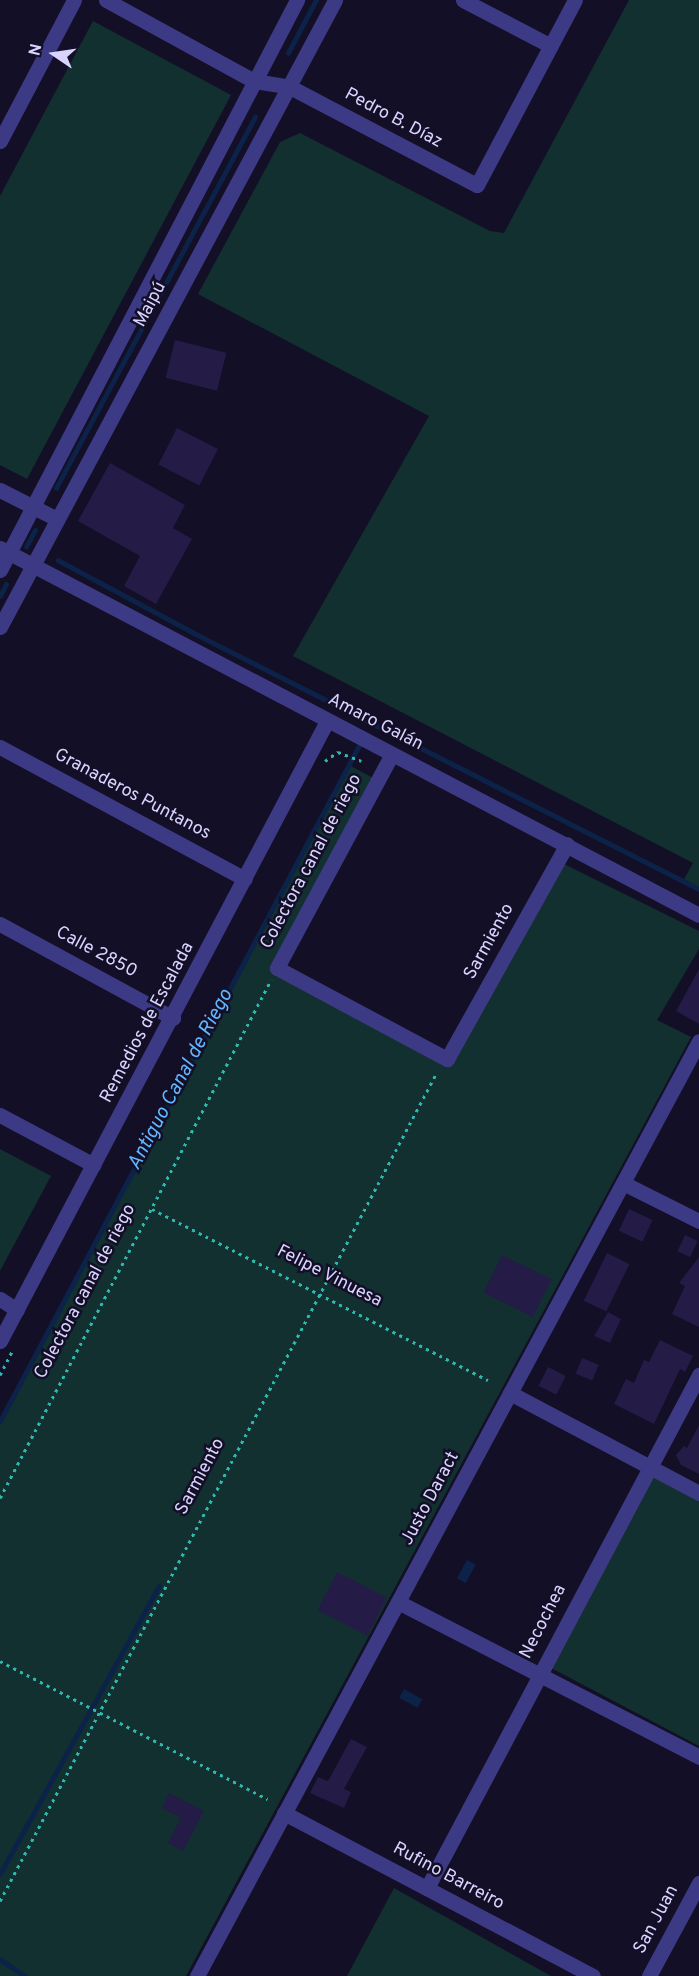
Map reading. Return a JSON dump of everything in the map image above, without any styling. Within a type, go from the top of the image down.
[{"type":"street","points":[[0,139],[74,0]]},
{"type":"street","points":[[106,0],[254,81]]},
{"type":"street","name":"Maipú","points":[[0,570],[4,550],[32,507],[297,0]]},
{"type":"street","name":"Maipú","points":[[0,627],[335,0]]},
{"type":"street","points":[[463,0],[551,46],[575,0]]},
{"type":"street","name":"Pedro B. Díaz","points":[[254,81],[290,87],[477,185],[551,46]]},
{"type":"street","points":[[0,490],[57,519]]},
{"type":"street","name":"Amaro Galán","points":[[4,550],[32,567],[567,844],[699,915]]},
{"type":"street","name":"Remedios de Escalada","points":[[0,1341],[173,1018],[327,721]]},
{"type":"street","name":"Granaderos Puntanos","points":[[0,747],[245,879]]},
{"type":"street","name":"Colectora canal de riego","points":[[278,968],[392,754]]},
{"type":"street","name":"Sarmiento","points":[[278,968],[447,1059],[567,844]]},
{"type":"street","name":"Calle 2850","points":[[0,924],[173,1018]]},
{"type":"street","name":"Justo Daract","points":[[197,1976],[699,1041]]},
{"type":"street","points":[[0,1115],[94,1165]]},
{"type":"street","points":[[622,1183],[699,1221]]},
{"type":"street","points":[[0,1299],[17,1310]]},
{"type":"street","name":"Necochea","points":[[427,1888],[648,1465],[699,1375]]},
{"type":"street","points":[[510,1393],[699,1493]]},
{"type":"street","points":[[398,1602],[540,1672],[699,1757]]},
{"type":"street","name":"Rufino Barreiro","points":[[284,1813],[594,1976]]},
{"type":"street","name":"San Juan","points":[[649,1976],[699,1883]]},
{"type":"path","points":[[346,755],[361,760]]},
{"type":"path","name":"Colectora canal de riego","points":[[0,1498],[278,968]]},
{"type":"path","name":"Sarmiento","points":[[0,1901],[437,1071]]},
{"type":"path","name":"Felipe Vinuesa","points":[[152,1209],[488,1380]]},
{"type":"path","points":[[0,1661],[267,1799]]},
{"type":"green space","points":[[629,0],[699,0],[699,889],[683,881],[693,863],[293,656],[429,416],[198,294],[280,142],[300,133],[490,231],[504,233]]},
{"type":"green space","points":[[93,21],[231,95],[27,479],[0,465],[0,196]]},
{"type":"green space","points":[[349,765],[377,780],[278,968],[447,1058],[558,861],[699,931],[699,949],[657,1020],[691,1037],[186,1976],[0,1976],[0,1425]]},
{"type":"green space","points":[[0,1149],[51,1176],[0,1271]]},
{"type":"green space","points":[[652,1473],[699,1499],[699,1746],[551,1668]]},
{"type":"green space","points":[[394,1888],[551,1976],[347,1976]]},
{"type":"water","points":[[467,1560],[476,1565],[466,1583],[457,1578]]},
{"type":"water","points":[[404,1689],[422,1699],[418,1708],[399,1698]]},
{"type":"building","points":[[175,340],[226,353],[217,391],[166,378]]},
{"type":"building","points":[[177,428],[218,449],[199,485],[158,465]]},
{"type":"building","points":[[110,463],[185,505],[173,528],[192,539],[156,604],[124,586],[140,556],[78,521]]},
{"type":"building","points":[[699,969],[699,1024],[676,1011]]},
{"type":"building","points":[[629,1209],[653,1220],[642,1242],[619,1231]]},
{"type":"building","points":[[685,1235],[698,1241],[690,1257],[677,1251]]},
{"type":"building","points":[[607,1253],[629,1264],[606,1312],[584,1301]]},
{"type":"building","points":[[502,1255],[551,1279],[533,1317],[484,1293]]},
{"type":"building","points":[[699,1257],[699,1327],[672,1314],[685,1286],[679,1283]]},
{"type":"building","points":[[608,1312],[621,1319],[610,1343],[594,1336]]},
{"type":"building","points":[[660,1340],[693,1356],[685,1372],[680,1369],[654,1424],[614,1404],[626,1379],[634,1383],[644,1360],[649,1362]]},
{"type":"building","points":[[582,1358],[599,1365],[592,1381],[576,1374]]},
{"type":"building","points":[[548,1367],[566,1376],[556,1395],[538,1386]]},
{"type":"building","points":[[699,1425],[699,1474],[681,1465],[676,1455],[684,1446],[687,1448]]},
{"type":"building","points":[[337,1572],[387,1597],[367,1636],[317,1610]]},
{"type":"building","points":[[351,1739],[367,1747],[344,1789],[351,1792],[344,1808],[310,1793],[318,1777],[328,1781]]},
{"type":"building","points":[[169,1793],[204,1811],[183,1851],[168,1843],[181,1818],[162,1808]]},
{"type":"waterway","points":[[288,53],[316,0]]},
{"type":"waterway","points":[[56,488],[255,117]]},
{"type":"waterway","points":[[26,547],[35,530]]},
{"type":"waterway","points":[[58,560],[192,632],[699,889]]},
{"type":"waterway","points":[[0,596],[6,584]]},
{"type":"waterway","name":"Antiguo Canal de Riego","points":[[0,1421],[362,740]]},
{"type":"waterway","points":[[0,1874],[159,1586]]},
{"type":"waterway","points":[[0,1959],[25,1976]]}]
